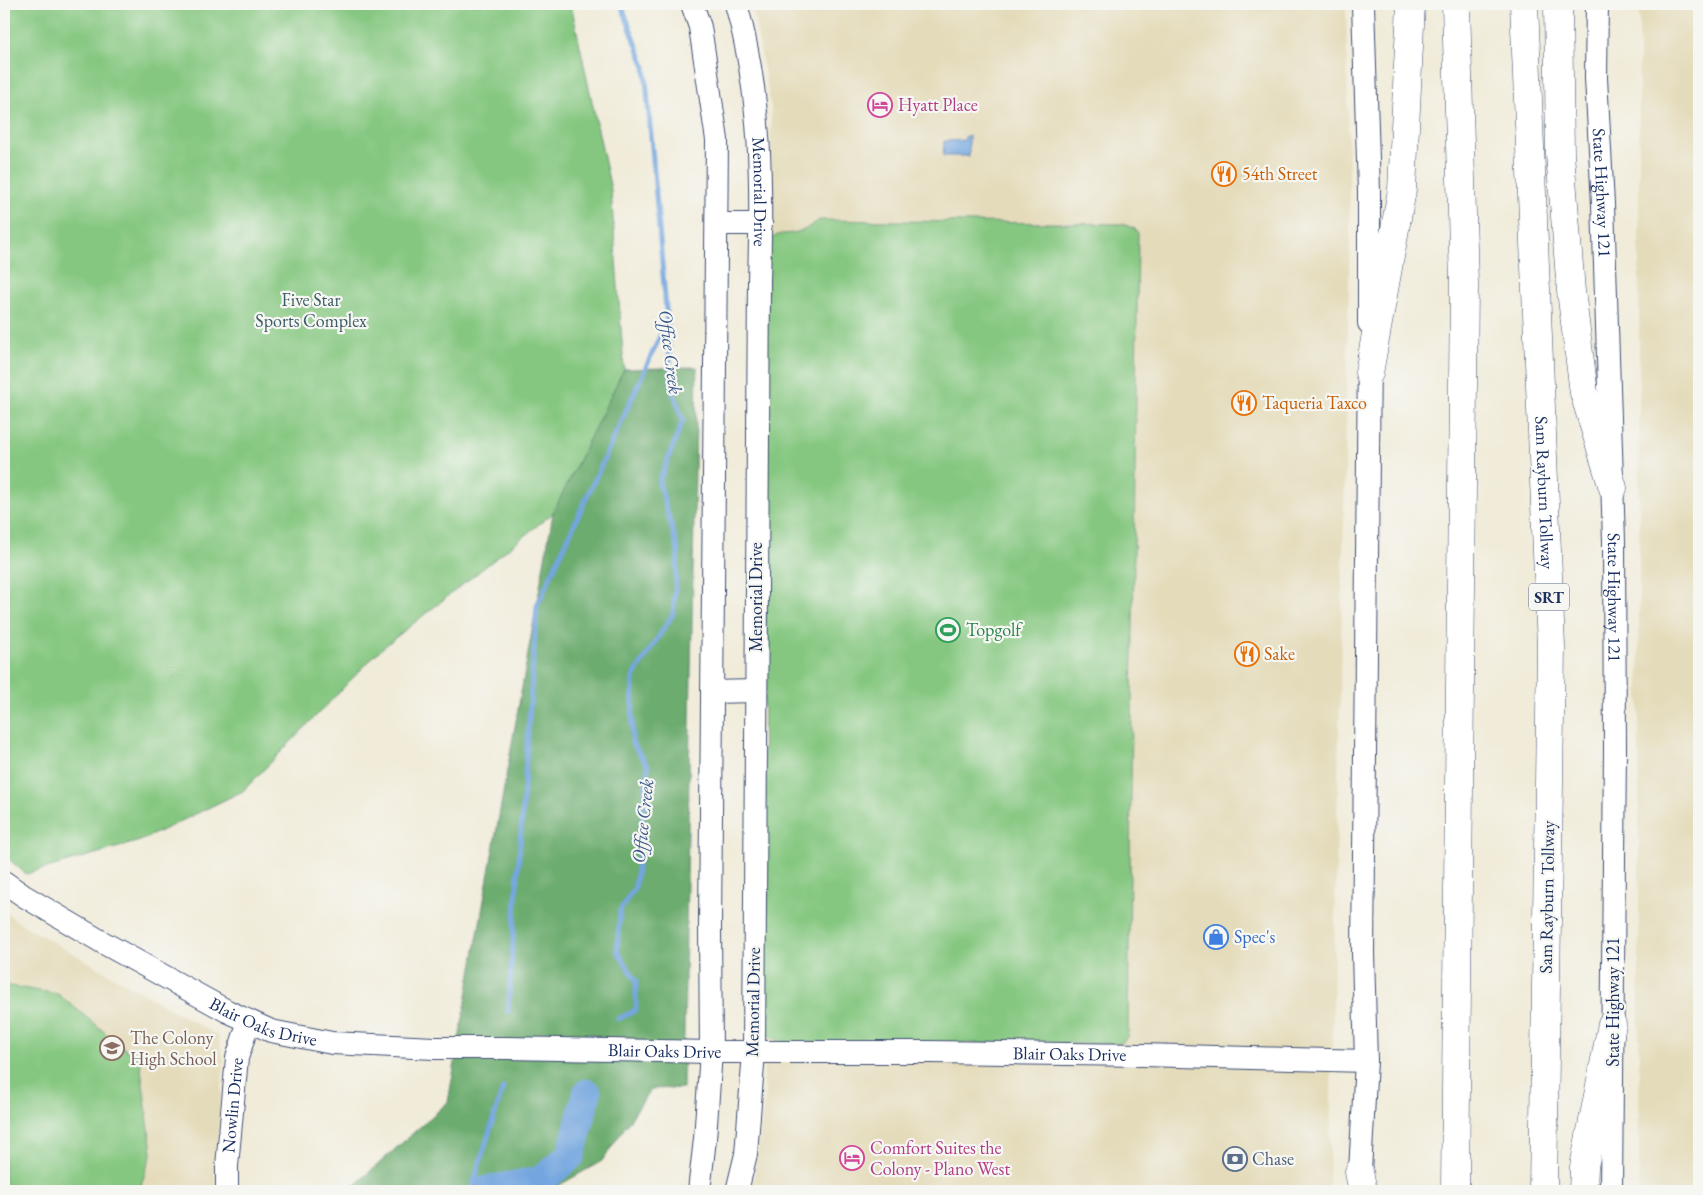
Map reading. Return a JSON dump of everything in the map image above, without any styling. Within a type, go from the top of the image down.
[{"type":"highway","points":[[1370,373],[1402,190],[1411,4]]},
{"type":"highway","points":[[1455,1191],[1464,284],[1456,4]]},
{"type":"highway","name":"Sam Rayburn Tollway","points":[[1524,4],[1551,647],[1543,1191]]},
{"type":"highway","points":[[1558,4],[1560,154],[1570,291],[1584,393],[1613,488]]},
{"type":"highway","points":[[1583,1191],[1584,1167],[1612,1024]]},
{"type":"street","points":[[692,4],[700,27],[717,140],[710,926],[711,1052],[705,1139],[699,1191]]},
{"type":"street","name":"Memorial Drive","points":[[736,4],[751,68],[758,121],[761,224],[759,281],[754,1052],[746,1154],[737,1191]]},
{"type":"street","points":[[1360,1185],[1366,1061],[1363,953],[1370,373],[1369,191],[1363,4]]},
{"type":"street","name":"State Highway 121","points":[[1597,4],[1596,78],[1603,204],[1613,488],[1615,760],[1612,1191]]},
{"type":"street","points":[[717,224],[761,224]]},
{"type":"street","points":[[712,692],[756,691]]},
{"type":"street","name":"Blair Oaks Drive","points":[[4,882],[102,942],[227,1011],[271,1031],[332,1043],[364,1046],[711,1052],[930,1052],[1143,1055],[1366,1061]]},
{"type":"street","name":"Nowlin Drive","points":[[227,1191],[227,1166],[237,1058],[249,1021]]},
{"type":"shaded area","points":[[752,4],[1346,4],[1350,234],[1329,1191],[752,1191],[765,1098],[762,1022],[771,108]]},
{"type":"shaded area","points":[[1639,4],[1699,4],[1699,1191],[1639,1191]]},
{"type":"shaded area","name":"The Colony High School","points":[[4,911],[18,922],[218,1036],[224,1060],[215,1171],[216,1191],[4,1191]]},
{"type":"green space","name":"Five Star Sports Complex","points":[[4,4],[571,4],[611,190],[624,369],[553,513],[380,650],[243,791],[140,841],[26,874],[4,855]]},
{"type":"green space","name":"Topgolf","points":[[819,220],[1123,224],[1135,229],[1138,233],[1128,1032],[1127,1037],[1121,1044],[783,1042],[770,1037],[761,1027],[768,244],[777,235],[800,231]]},
{"type":"green space","points":[[697,367],[683,1088],[651,1089],[602,1161],[549,1191],[348,1191],[448,1102],[553,513],[624,369]]},
{"type":"green space","points":[[4,985],[58,994],[140,1061],[152,1152],[139,1191],[4,1191]]},
{"type":"water","points":[[965,136],[969,136],[969,156],[943,156],[944,141],[965,140]]},
{"type":"waterway","name":"Office Creek","points":[[618,1019],[636,1010],[636,980],[617,951],[620,910],[635,887],[648,766],[632,743],[633,677],[673,614],[678,551],[659,482],[683,420],[672,389],[645,67],[621,4]]},
{"type":"waterway","points":[[508,1011],[537,606],[667,321]]},
{"type":"waterway","points":[[471,1191],[503,1088]]},
{"type":"waterway","name":"Office Creek","points":[[484,1191],[541,1180],[571,1155],[587,1093]]},
{"type":"place","name":"Hyatt Place","points":[[880,105]]},
{"type":"place","name":"54th Street","points":[[1224,174]]},
{"type":"place","name":"Taqueria Taxco","points":[[1244,403]]},
{"type":"place","name":"Topgolf","points":[[948,630]]},
{"type":"place","name":"Sake","points":[[1247,654]]},
{"type":"place","name":"Spec's","points":[[1216,937]]},
{"type":"place","name":"The Colony High School","points":[[112,1048]]},
{"type":"place","name":"Comfort Suites the Colony - Plano West","points":[[852,1158]]},
{"type":"place","name":"Chase","points":[[1235,1159]]}]
